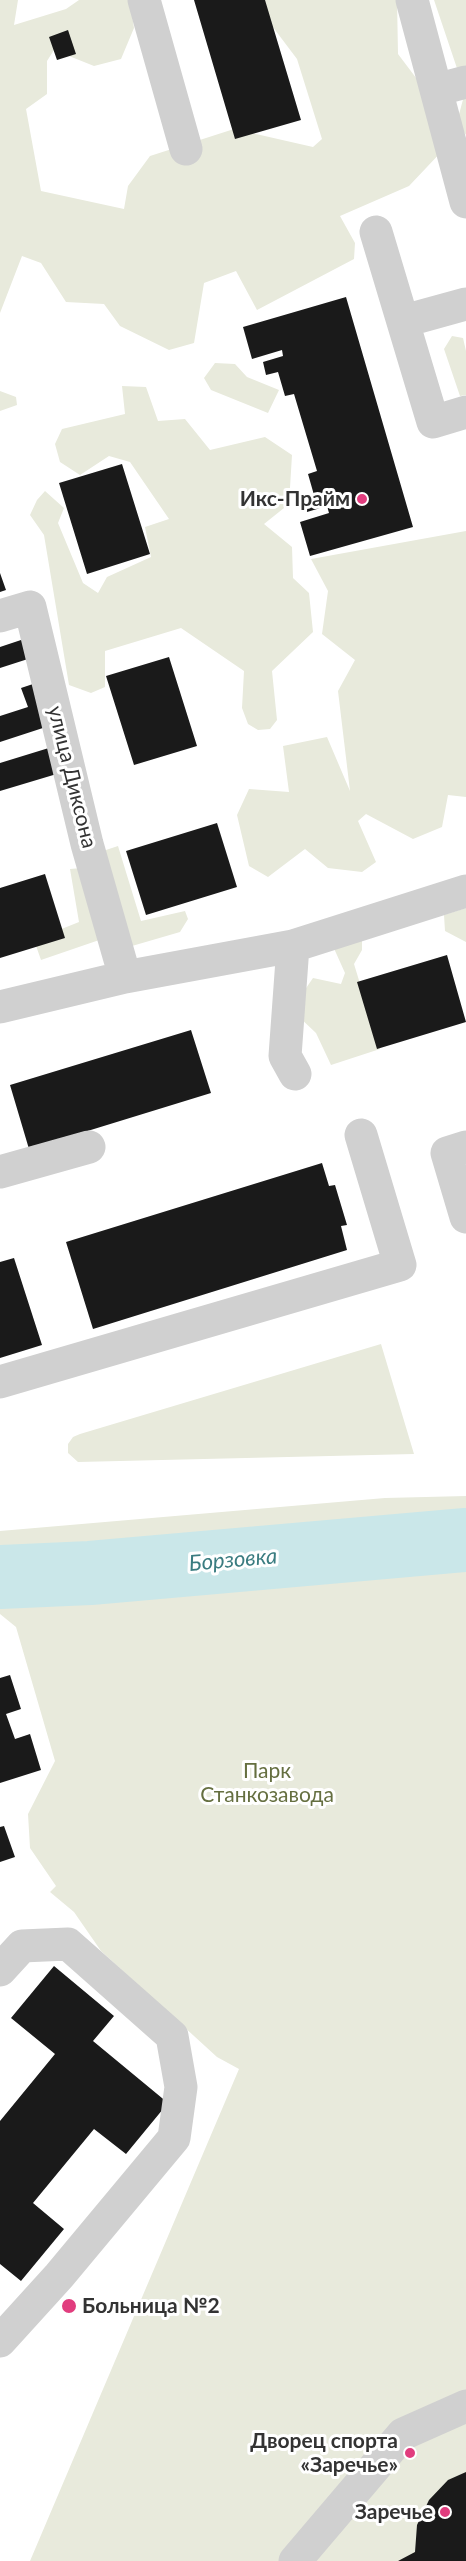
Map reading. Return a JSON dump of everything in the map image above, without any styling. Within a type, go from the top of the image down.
[{"type":"street","points":[[144,0],[186,148]]},
{"type":"street","points":[[412,0],[451,86],[466,202]]},
{"type":"street","points":[[376,232],[433,422],[466,412]]},
{"type":"street","points":[[404,321],[466,304]]},
{"type":"street","name":"улица Диксона","points":[[0,616],[30,607],[87,844],[125,976]]},
{"type":"street","points":[[0,1006],[125,976],[294,946],[466,891]]},
{"type":"street","points":[[294,946],[285,1056],[295,1074]]},
{"type":"street","points":[[0,1382],[400,1265],[361,1135]]},
{"type":"street","points":[[0,1172],[89,1147]]},
{"type":"street","points":[[466,1147],[447,1153],[466,1217]]},
{"type":"street","points":[[0,1970],[22,1946],[68,1944],[172,2036],[181,2087],[174,2138],[59,2276],[0,2342]]},
{"type":"street","points":[[295,2561],[403,2434],[466,2406]]},
{"type":"green space","points":[[0,0],[18,0],[14,25],[66,9],[79,0],[130,0],[134,28],[121,59],[94,66],[54,50],[47,61],[47,94],[26,109],[41,191],[124,209],[128,186],[150,156],[234,129],[313,147],[322,139],[297,59],[257,6],[258,0],[397,0],[398,54],[435,103],[444,149],[409,186],[340,216],[355,243],[354,259],[257,310],[236,271],[204,283],[194,343],[169,350],[120,326],[104,304],[66,302],[41,263],[22,256],[0,313]]},
{"type":"green space","points":[[434,0],[466,0],[466,135],[457,122],[465,92]]},
{"type":"green space","points":[[452,336],[463,338],[466,351],[466,395],[460,396],[444,349]]},
{"type":"green space","points":[[215,363],[235,364],[247,377],[279,390],[268,413],[211,390],[204,378]]},
{"type":"green space","points":[[122,386],[146,387],[158,421],[185,419],[210,450],[265,437],[292,455],[289,504],[264,524],[292,547],[293,578],[309,593],[313,632],[272,671],[277,720],[270,729],[258,730],[248,724],[242,708],[244,671],[181,628],[105,651],[105,687],[91,693],[69,685],[44,535],[30,515],[37,500],[45,491],[64,508],[58,523],[83,583],[98,593],[107,577],[151,557],[145,527],[169,519],[130,462],[109,456],[80,475],[60,462],[55,444],[62,429],[125,414]]},
{"type":"green space","points":[[0,391],[16,397],[17,405],[0,411]]},
{"type":"green space","points":[[466,531],[466,797],[448,795],[442,827],[413,839],[366,814],[358,821],[376,862],[362,872],[328,868],[305,849],[268,877],[249,866],[237,815],[249,789],[289,792],[283,746],[327,737],[350,791],[338,691],[355,660],[322,634],[328,591],[311,559]]},
{"type":"green space","points":[[118,846],[141,921],[185,911],[188,919],[180,932],[132,946],[98,862],[106,850]]},
{"type":"green space","points":[[82,868],[108,937],[41,960],[34,940],[79,922],[70,869]]},
{"type":"green space","points":[[466,908],[466,942],[445,931],[444,915]]},
{"type":"green space","points":[[362,935],[362,950],[354,964],[380,1049],[331,1065],[316,1033],[298,1016],[302,994],[313,978],[341,984],[345,973],[332,944]]},
{"type":"green space","points":[[381,1344],[414,1454],[78,1462],[68,1453],[68,1444],[73,1437],[80,1434]]},
{"type":"green space","name":"Парк Станкозавода","points":[[466,1496],[466,2561],[30,2561],[239,2069],[217,2057],[101,1951],[74,1912],[50,1892],[56,1886],[30,1848],[28,1814],[55,1761],[16,1627],[0,1614],[0,1531],[385,1498]]},
{"type":"building","points":[[194,0],[265,0],[301,120],[235,139]]},
{"type":"building","points":[[68,30],[76,54],[57,60],[49,37]]},
{"type":"building","points":[[346,297],[413,527],[310,556],[300,522],[329,513],[327,506],[307,512],[302,498],[314,495],[308,474],[317,471],[294,394],[285,396],[278,372],[266,375],[263,362],[283,356],[282,350],[252,359],[243,327]]},
{"type":"building","points":[[122,464],[150,554],[87,574],[59,483]]},
{"type":"building","points":[[0,573],[6,590],[0,592]]},
{"type":"building","points":[[24,639],[31,658],[0,668],[0,647]]},
{"type":"building","points":[[169,657],[197,746],[134,765],[106,676]]},
{"type":"building","points":[[36,683],[49,726],[0,742],[0,716],[28,707],[21,688]]},
{"type":"building","points":[[52,747],[60,773],[0,791],[0,763]]},
{"type":"building","points":[[217,823],[237,887],[146,915],[126,851]]},
{"type":"building","points":[[45,874],[65,938],[0,958],[0,888]]},
{"type":"building","points":[[447,955],[466,1022],[377,1049],[357,982]]},
{"type":"building","points":[[191,1030],[211,1093],[29,1149],[10,1085]]},
{"type":"building","points":[[322,1163],[329,1186],[335,1185],[347,1225],[341,1226],[347,1250],[93,1329],[66,1242]]},
{"type":"building","points":[[14,1258],[42,1345],[0,1358],[0,1262]]},
{"type":"building","points":[[10,1675],[21,1709],[6,1714],[15,1739],[30,1734],[41,1770],[0,1783],[0,1678]]},
{"type":"building","points":[[4,1826],[15,1857],[0,1862],[0,1827]]},
{"type":"building","points":[[54,1966],[114,2016],[93,2041],[168,2103],[126,2154],[94,2129],[33,2203],[64,2229],[21,2281],[0,2264],[0,2121],[55,2054],[11,2018]]},
{"type":"building","name":"Заречье","points":[[466,2472],[466,2561],[398,2561],[415,2552],[417,2525],[429,2500],[448,2480]]},
{"type":"waterway","name":"Борзовка","points":[[0,1577],[90,1573],[466,1540]]},
{"type":"place","name":"Икс-Прайм","points":[[362,499]]},
{"type":"place","name":"Больница №2","points":[[69,2306]]},
{"type":"place","name":"Дворец спорта «Заречье»","points":[[410,2453]]},
{"type":"place","name":"Заречье","points":[[445,2512]]}]
